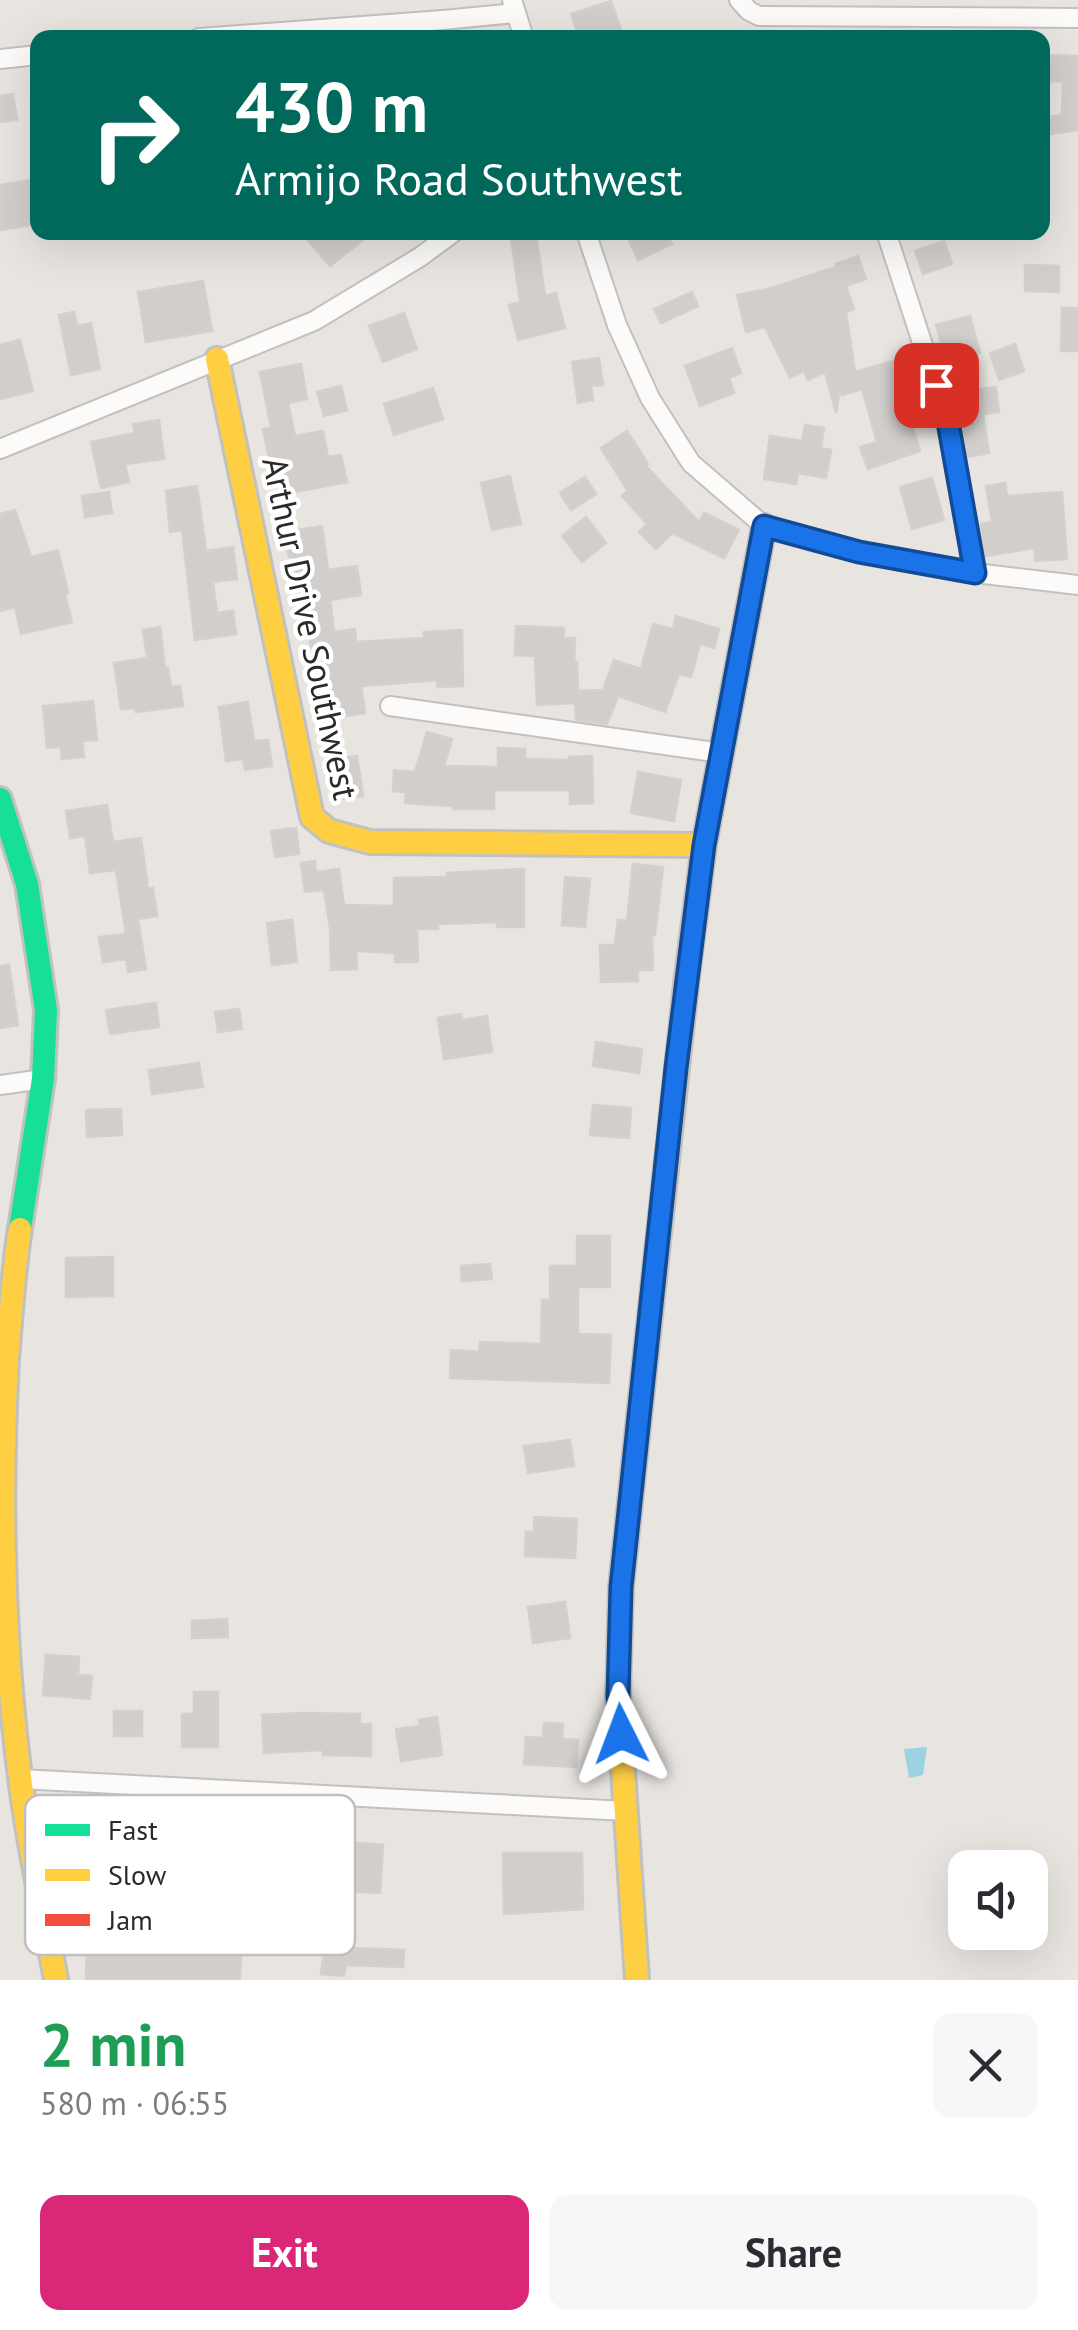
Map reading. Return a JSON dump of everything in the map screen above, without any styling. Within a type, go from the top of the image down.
[{"type":"street","points":[[739,0],[759,16],[1078,18]]},
{"type":"street","points":[[307,30],[443,20],[514,6],[522,30]]},
{"type":"street","points":[[0,59],[30,56]]},
{"type":"street","points":[[0,449],[314,321],[443,240]]},
{"type":"street","points":[[589,240],[617,325],[650,398],[691,463],[764,526],[859,552],[975,573],[1078,585]]},
{"type":"street","points":[[888,240],[948,422],[975,573]]},
{"type":"street","name":"Arthur Drive Southwest","points":[[218,359],[312,817],[328,831],[370,842],[704,845]]},
{"type":"street","points":[[637,1980],[618,1696],[621,1587],[676,1068],[704,845],[764,526]]},
{"type":"street","points":[[390,706],[721,753]]},
{"type":"street","points":[[0,799],[27,884],[46,1010],[42,1079],[14,1267],[2,1478],[4,1609],[25,1807]]},
{"type":"street","points":[[0,1085],[42,1079]]},
{"type":"street","points":[[20,1779],[333,1795]]},
{"type":"street","points":[[355,1796],[626,1810]]},
{"type":"street","points":[[52,1955],[56,1980]]},
{"type":"water","points":[[927,1747],[923,1775],[909,1778],[904,1749]]},
{"type":"building","points":[[611,1],[621,30],[576,30],[571,14]]},
{"type":"building","points":[[1050,55],[1078,56],[1078,130],[1050,134],[1050,117],[1062,115],[1063,81],[1050,82]]},
{"type":"building","points":[[13,94],[17,120],[0,122],[0,96]]},
{"type":"building","points":[[30,180],[30,225],[0,230],[0,185]]},
{"type":"building","points":[[308,240],[363,240],[330,266]]},
{"type":"building","points":[[511,240],[537,240],[545,296],[556,293],[565,328],[518,340],[509,305],[520,302]]},
{"type":"building","points":[[629,240],[670,240],[672,244],[638,260]]},
{"type":"building","points":[[944,241],[952,264],[923,274],[915,251]]},
{"type":"building","points":[[858,256],[866,279],[846,286],[854,309],[846,312],[855,372],[893,361],[920,451],[868,469],[860,447],[877,442],[862,389],[842,395],[840,389],[836,413],[825,372],[808,380],[804,371],[790,378],[765,327],[746,332],[737,295],[768,289]]},
{"type":"building","points":[[1025,265],[1059,266],[1059,292],[1025,291]]},
{"type":"building","points":[[203,281],[212,331],[146,342],[138,292]]},
{"type":"building","points":[[692,292],[698,306],[661,323],[654,309]]},
{"type":"building","points":[[1062,308],[1078,308],[1078,351],[1061,351]]},
{"type":"building","points":[[74,312],[77,326],[91,323],[100,369],[71,375],[59,315]]},
{"type":"building","points":[[404,313],[417,349],[383,362],[369,326]]},
{"type":"building","points":[[970,316],[980,353],[962,358],[958,345],[943,349],[936,325]]},
{"type":"building","points":[[20,340],[33,391],[0,399],[0,345]]},
{"type":"building","points":[[1015,344],[1024,371],[999,380],[990,353]]},
{"type":"building","points":[[732,348],[741,373],[729,378],[734,393],[700,406],[685,366]]},
{"type":"building","points":[[599,358],[603,385],[591,386],[593,400],[578,403],[572,362]]},
{"type":"building","points":[[301,364],[307,399],[288,403],[295,436],[323,431],[328,457],[341,455],[347,482],[285,494],[279,466],[271,467],[263,429],[271,428],[260,372]]},
{"type":"building","points":[[341,386],[347,410],[324,416],[317,392]]},
{"type":"building","points":[[996,387],[999,412],[983,414],[989,453],[967,457],[960,392]]},
{"type":"building","points":[[433,388],[443,419],[394,435],[384,404]]},
{"type":"building","points":[[159,420],[164,459],[125,464],[129,482],[101,488],[91,442],[135,433],[133,424]]},
{"type":"building","points":[[805,425],[824,428],[821,448],[831,450],[826,478],[798,473],[796,484],[764,479],[770,436],[802,441]]},
{"type":"building","points":[[627,431],[648,464],[645,465],[699,522],[704,513],[739,530],[724,558],[672,533],[656,549],[639,532],[647,524],[622,496],[628,491],[601,448]]},
{"type":"building","points":[[510,476],[521,524],[492,530],[481,483]]},
{"type":"building","points":[[585,477],[596,494],[571,510],[560,493]]},
{"type":"building","points":[[932,478],[944,520],[912,529],[900,487]]},
{"type":"building","points":[[1005,483],[1007,496],[1062,492],[1067,559],[1035,561],[1035,548],[985,556],[981,524],[992,522],[986,486]]},
{"type":"building","points":[[197,486],[206,551],[233,547],[237,579],[213,582],[217,613],[233,611],[236,634],[195,640],[182,530],[170,532],[166,491]]},
{"type":"building","points":[[109,492],[112,513],[85,517],[82,496]]},
{"type":"building","points":[[15,510],[31,557],[58,550],[72,622],[21,634],[15,607],[0,611],[0,514]]},
{"type":"building","points":[[586,517],[606,543],[582,562],[562,536]]},
{"type":"building","points":[[322,526],[328,570],[357,566],[361,595],[330,600],[334,632],[355,629],[356,642],[424,638],[424,632],[462,630],[463,686],[437,687],[437,680],[361,686],[365,713],[325,719],[306,615],[301,616],[293,557],[289,557],[285,532]]},
{"type":"building","points":[[676,616],[719,629],[714,648],[700,644],[691,677],[679,674],[665,712],[618,696],[607,724],[576,720],[575,703],[537,705],[535,656],[515,655],[516,626],[564,628],[563,638],[575,638],[578,691],[603,690],[614,660],[641,669],[653,624],[673,629]]},
{"type":"building","points":[[160,627],[165,668],[171,687],[180,686],[183,706],[136,712],[135,708],[121,709],[114,663],[147,658],[143,630]]},
{"type":"building","points":[[93,701],[97,740],[82,741],[84,757],[62,759],[61,747],[47,748],[43,706]]},
{"type":"building","points":[[248,702],[254,741],[268,740],[272,766],[245,770],[243,759],[226,761],[219,707]]},
{"type":"building","points":[[427,732],[452,739],[444,766],[498,767],[498,748],[525,749],[525,759],[592,756],[593,803],[570,804],[570,790],[494,790],[494,809],[405,803],[406,792],[393,791],[394,770],[415,772]]},
{"type":"building","points":[[357,756],[363,796],[338,799],[332,760]]},
{"type":"building","points":[[638,772],[681,780],[674,821],[631,813]]},
{"type":"building","points":[[107,805],[113,842],[141,838],[148,889],[153,888],[157,916],[138,919],[146,969],[128,972],[126,959],[103,962],[99,937],[126,934],[116,870],[90,873],[85,836],[70,838],[66,811]]},
{"type":"building","points":[[296,828],[299,854],[275,857],[271,831]]},
{"type":"building","points":[[315,861],[316,872],[339,869],[344,905],[394,906],[394,878],[524,869],[524,927],[497,927],[497,922],[438,924],[438,929],[417,929],[418,962],[395,962],[395,953],[356,951],[357,969],[331,970],[324,890],[305,892],[301,863]]},
{"type":"building","points":[[633,864],[663,867],[652,935],[653,970],[638,970],[638,981],[601,982],[600,945],[615,945],[618,920],[627,921]]},
{"type":"building","points":[[565,877],[590,879],[585,927],[562,925]]},
{"type":"building","points":[[292,920],[297,962],[272,965],[267,923]]},
{"type":"building","points":[[9,965],[18,1025],[0,1028],[0,966]]},
{"type":"building","points":[[156,1003],[159,1027],[110,1034],[106,1010]]},
{"type":"building","points":[[239,1009],[242,1029],[218,1032],[215,1012]]},
{"type":"building","points":[[461,1014],[462,1020],[487,1016],[492,1052],[444,1059],[438,1018]]},
{"type":"building","points":[[596,1042],[642,1049],[639,1073],[593,1066]]},
{"type":"building","points":[[199,1063],[203,1087],[152,1094],[149,1070]]},
{"type":"building","points":[[593,1105],[631,1108],[629,1138],[590,1135]]},
{"type":"building","points":[[121,1109],[122,1135],[87,1137],[86,1110]]},
{"type":"building","points":[[577,1236],[610,1236],[610,1287],[578,1287],[578,1334],[611,1335],[609,1383],[450,1378],[451,1350],[479,1352],[480,1342],[541,1344],[542,1300],[550,1300],[550,1266],[577,1266]]},
{"type":"building","points":[[113,1257],[113,1296],[66,1297],[66,1258]]},
{"type":"building","points":[[490,1264],[492,1279],[462,1281],[461,1266]]},
{"type":"building","points":[[570,1440],[574,1466],[528,1473],[524,1446]]},
{"type":"building","points":[[534,1517],[577,1519],[575,1558],[525,1556],[526,1532],[534,1532]]},
{"type":"building","points":[[565,1602],[570,1638],[533,1643],[528,1607]]},
{"type":"building","points":[[227,1619],[228,1637],[192,1638],[192,1621]]},
{"type":"building","points":[[46,1655],[79,1657],[78,1675],[92,1676],[90,1699],[43,1695]]},
{"type":"building","points":[[194,1692],[218,1692],[218,1747],[182,1747],[182,1714],[194,1714]]},
{"type":"building","points":[[114,1711],[142,1711],[142,1736],[114,1736]]},
{"type":"building","points":[[360,1714],[360,1724],[371,1724],[371,1756],[323,1755],[323,1750],[264,1753],[262,1715]]},
{"type":"building","points":[[437,1717],[442,1755],[401,1761],[396,1729],[420,1726],[419,1720]]},
{"type":"building","points":[[544,1723],[563,1724],[562,1739],[578,1740],[576,1767],[524,1764],[526,1737],[543,1738]]},
{"type":"building","points":[[355,1843],[383,1845],[380,1893],[355,1892]]},
{"type":"building","points":[[503,1853],[582,1853],[583,1909],[504,1914]]},
{"type":"building","points":[[355,1948],[404,1950],[403,1967],[346,1965],[344,1976],[321,1974],[323,1955],[355,1955]]},
{"type":"building","points":[[87,1955],[241,1956],[240,1980],[86,1980]]},
{"type":"traffic: fast","points":[[687,976],[704,845],[764,526]]},
{"type":"traffic: fast","points":[[0,799],[27,884],[46,1010],[43,1079],[20,1229]]},
{"type":"traffic: slow","points":[[217,359],[312,817],[329,831],[370,842],[704,845]]},
{"type":"traffic: slow","points":[[20,1229],[7,1358],[3,1515],[6,1620],[25,1813]]},
{"type":"traffic: slow","points":[[637,1980],[618,1695],[621,1587],[639,1417]]},
{"type":"traffic: slow","points":[[51,1955],[56,1980]]},
{"type":"traffic: jam","points":[[639,1417],[687,976]]},
{"type":"route","points":[[621,1734],[621,1587],[676,1068],[704,845],[764,526],[859,552],[975,573],[948,422],[936,385]]}]
